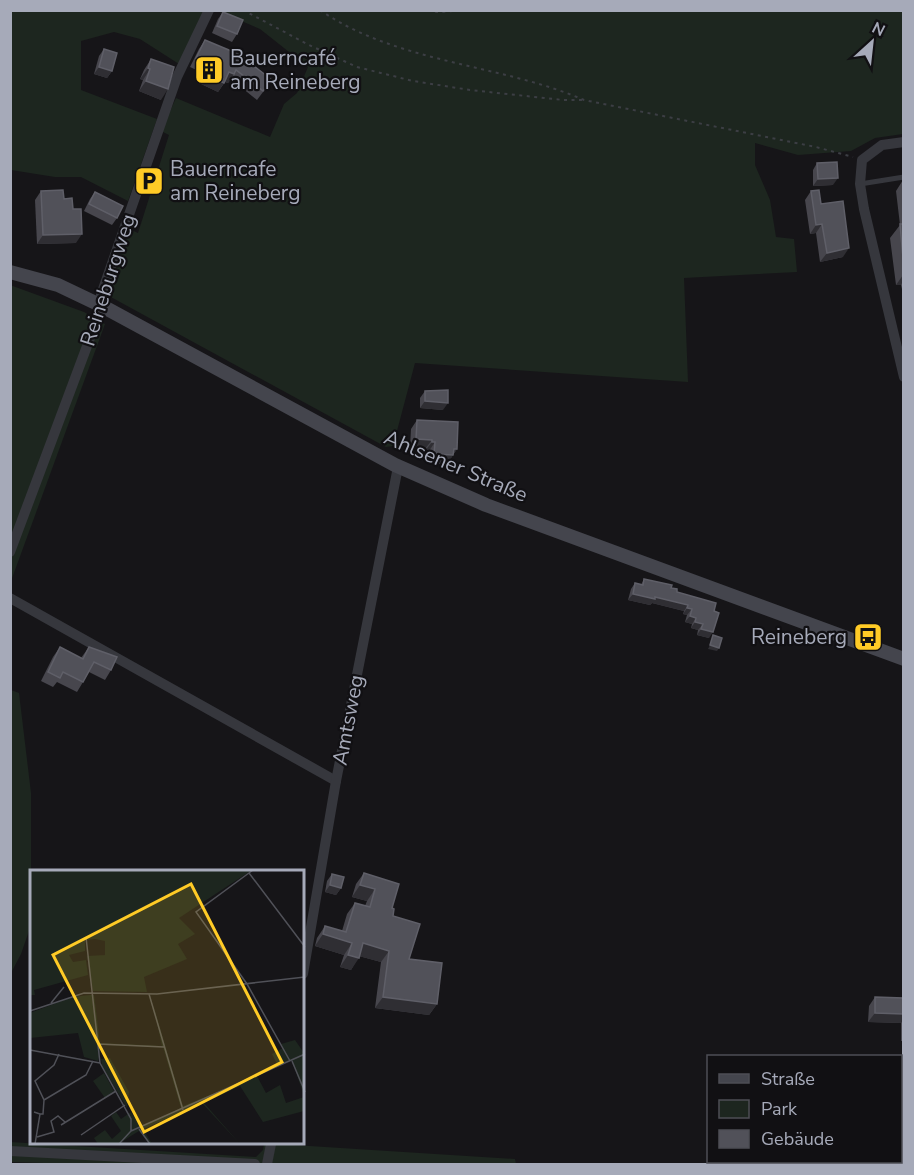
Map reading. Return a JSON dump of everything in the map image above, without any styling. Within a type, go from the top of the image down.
[{"type":"main road","name":"Ahlsener Straße","points":[[10,272],[58,285],[102,306],[398,467],[486,505],[903,659]]},
{"type":"street","name":"Reineburgweg","points":[[10,552],[102,306],[100,296],[177,77],[209,10]]},
{"type":"street","points":[[903,142],[882,145],[862,160],[861,184],[864,208],[901,353],[903,377]]},
{"type":"street","name":"Amtsweg","points":[[304,968],[336,781],[398,467]]},
{"type":"street","points":[[10,598],[336,781]]},
{"type":"street","points":[[267,1164],[271,1145]]},
{"type":"street","points":[[10,1151],[255,1164]]},
{"type":"lane","points":[[861,184],[903,177]]},
{"type":"path","points":[[243,10],[357,67],[413,81],[470,90],[563,100],[585,100]]},
{"type":"path","points":[[320,10],[351,28],[418,53],[558,89],[585,100],[816,147],[862,160]]},
{"type":"path","points":[[420,10],[439,12],[466,10]]},
{"type":"green space","points":[[10,11],[206,11],[179,64],[140,39],[114,32],[81,41],[81,90],[157,119],[128,201],[81,177],[55,177],[11,170]]},
{"type":"green space","points":[[218,11],[903,11],[903,134],[875,138],[851,151],[798,155],[755,143],[755,165],[770,200],[776,237],[794,239],[797,272],[684,278],[688,382],[415,363],[393,446],[386,447],[109,296],[109,287],[127,228],[138,233],[169,135],[161,131],[176,98],[270,137],[284,104],[297,93],[308,67],[260,29]]},
{"type":"green space","points":[[10,285],[84,312],[105,324],[11,581]]},
{"type":"green space","points":[[11,690],[19,693],[31,793],[31,870],[30,928],[21,954],[11,973]]},
{"type":"green space","points":[[903,1108],[903,1164],[884,1164],[902,1163]]},
{"type":"green space","points":[[10,1142],[256,1157],[263,1150],[264,1145],[294,1145],[515,1159],[516,1164],[76,1164],[11,1162]]},
{"type":"building","points":[[223,12],[243,20],[237,34],[217,26]]},
{"type":"building","points":[[205,40],[248,58],[251,54],[258,60],[254,66],[272,80],[263,91],[236,70],[234,74],[229,72],[224,83],[205,74],[210,64],[196,58]]},
{"type":"building","points":[[104,49],[117,53],[112,71],[99,67]]},
{"type":"building","points":[[151,59],[174,67],[168,89],[146,81]]},
{"type":"building","points":[[837,162],[838,178],[818,179],[817,163]]},
{"type":"building","points":[[63,190],[64,199],[72,198],[73,209],[81,209],[82,234],[43,235],[41,191]]},
{"type":"building","points":[[819,190],[821,204],[843,201],[849,248],[827,253],[822,224],[816,225],[811,191]]},
{"type":"building","points":[[95,192],[123,206],[117,218],[89,204]]},
{"type":"building","points":[[900,224],[903,224],[903,258]]},
{"type":"building","points":[[448,390],[448,403],[425,401],[425,391]]},
{"type":"building","points":[[417,420],[458,422],[457,449],[454,449],[453,455],[434,454],[435,442],[416,439]]},
{"type":"building","points":[[644,579],[672,585],[671,588],[677,589],[677,592],[716,603],[714,611],[719,613],[713,632],[701,629],[703,624],[695,622],[696,618],[690,616],[692,609],[687,608],[688,605],[633,594],[635,583],[643,585]]},
{"type":"building","points":[[713,635],[722,638],[719,648],[710,645]]},
{"type":"building","points":[[60,647],[83,659],[89,647],[117,657],[111,670],[94,662],[83,682],[63,672],[60,678],[48,672]]},
{"type":"building","points":[[364,873],[399,884],[392,908],[394,909],[393,916],[420,924],[409,959],[442,963],[437,1004],[383,997],[389,951],[363,943],[359,958],[348,955],[352,943],[323,934],[325,926],[346,932],[355,903],[370,907],[375,889],[360,885]]},
{"type":"building","points":[[332,874],[344,877],[341,888],[330,885]]},
{"type":"building","points":[[875,997],[903,998],[903,1014],[875,1013]]},
{"type":"building","points":[[819,1163],[819,1164],[785,1164]]},
{"type":"place","name":"Bauerncafé am Reineberg","points":[[209,70]]},
{"type":"place","name":"Bauerncafe am Reineberg","points":[[149,181]]},
{"type":"place","name":"Reineberg","points":[[868,637]]}]
